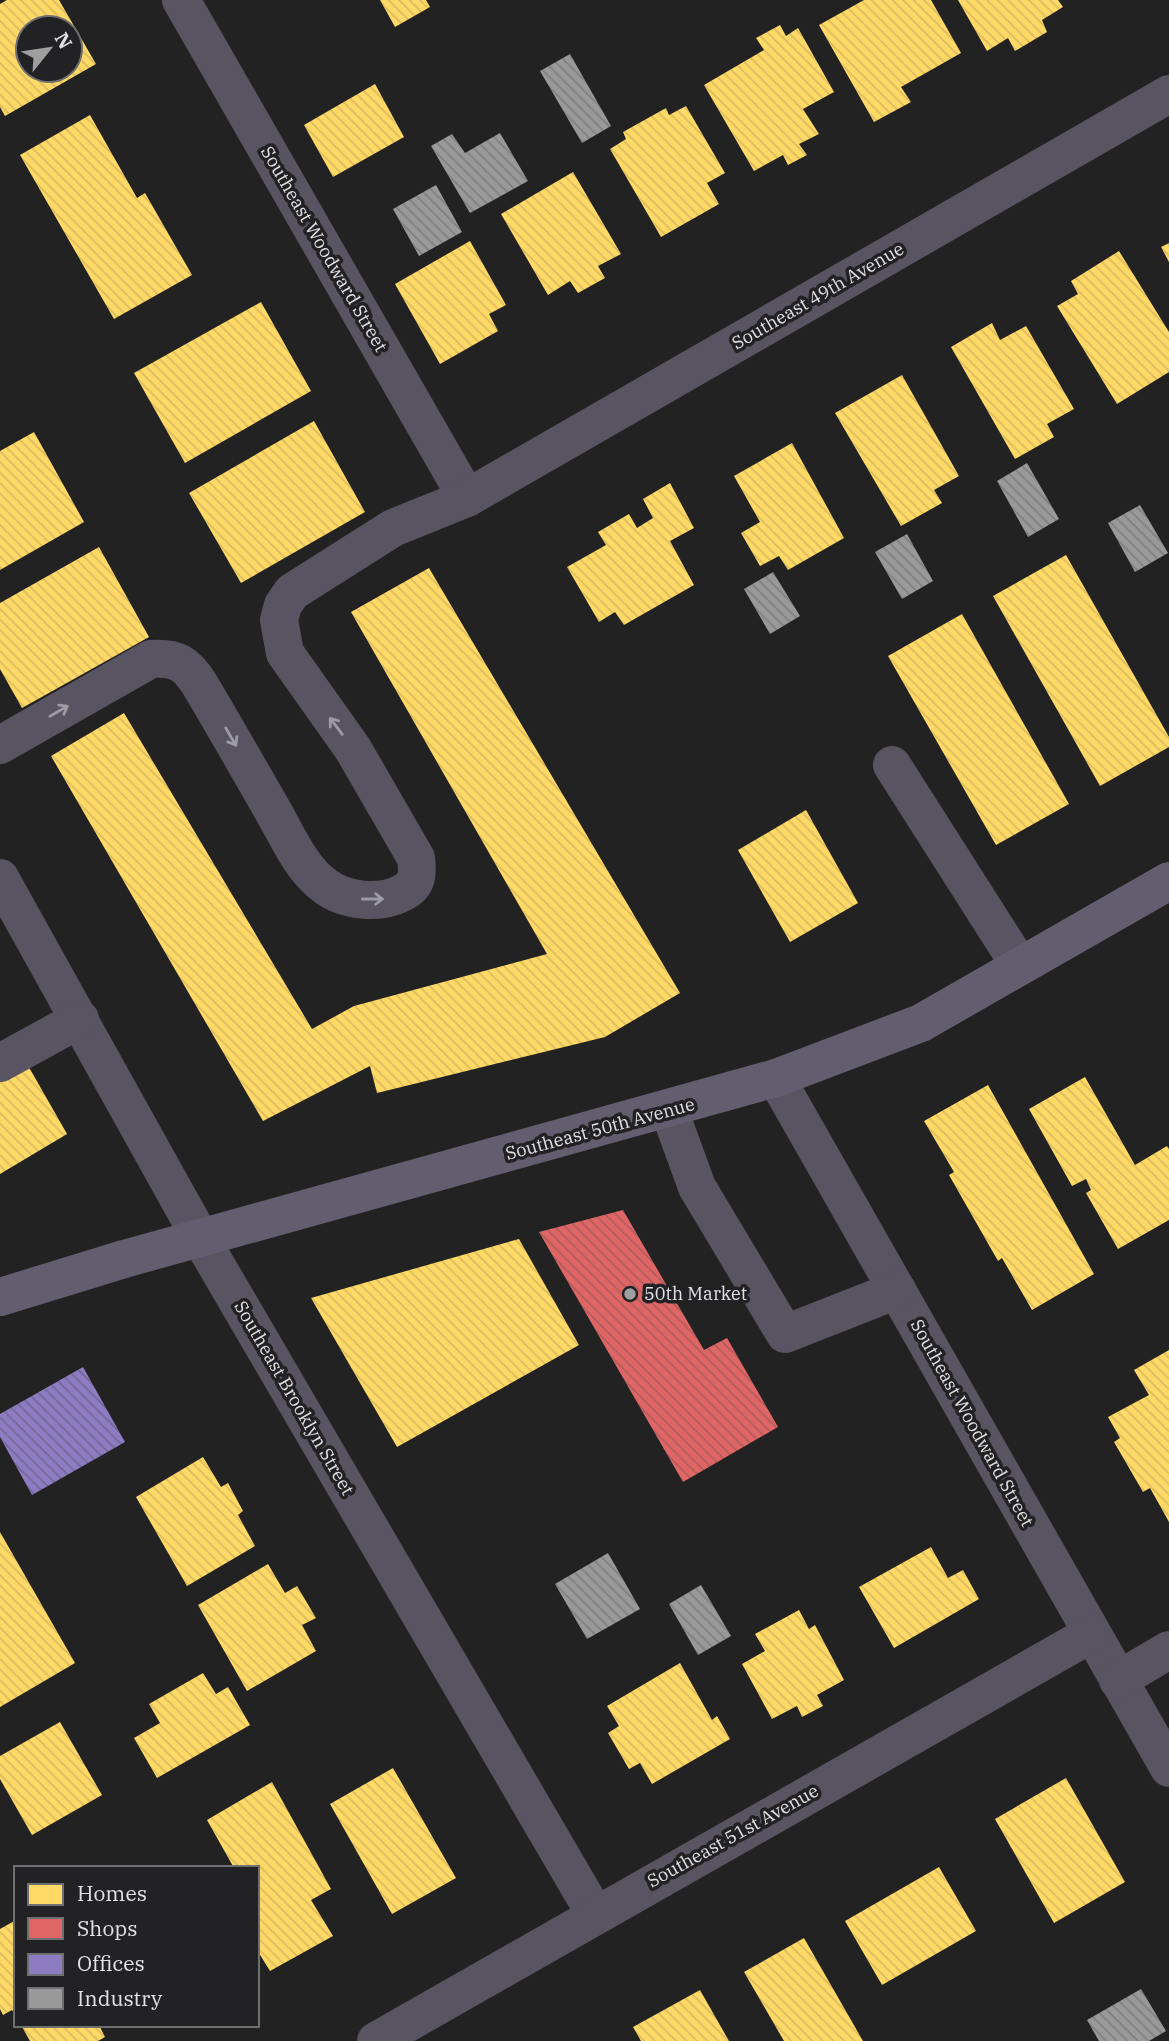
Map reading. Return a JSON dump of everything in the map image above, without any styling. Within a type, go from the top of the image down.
[{"type":"main road","name":"Southeast 50th Avenue","points":[[0,1297],[776,1078],[921,1023],[1169,881]]},
{"type":"street","name":"Southeast Woodward Street","points":[[181,0],[467,498]]},
{"type":"street","name":"Southeast 49th Avenue","points":[[0,745],[151,659],[168,657],[181,661],[200,685],[299,857],[324,886],[344,896],[362,900],[381,900],[407,891],[414,885],[418,873],[416,858],[353,749],[289,661],[280,639],[279,620],[283,605],[292,592],[393,528],[467,498],[1169,94]]},
{"type":"street","points":[[892,765],[1020,966]]},
{"type":"street","name":"Southeast Brooklyn Street","points":[[0,878],[201,1239],[595,1914]]},
{"type":"street","points":[[0,1063],[79,1019]]},
{"type":"street","name":"Southeast Woodward Street","points":[[776,1078],[1169,1768]]},
{"type":"street","points":[[669,1110],[697,1187],[785,1334],[897,1290]]},
{"type":"street","name":"Southeast 51st Avenue","points":[[376,2041],[1091,1634]]},
{"type":"street","points":[[1118,1680],[1169,1650]]},
{"type":"building: Homes","points":[[7,0],[59,0],[67,14],[14,14],[14,84],[61,84],[5,116],[0,107],[0,4]]},
{"type":"building: Homes","points":[[380,0],[426,0],[430,7],[395,27]]},
{"type":"building: Homes","points":[[864,0],[931,0],[961,53],[901,87],[911,102],[874,122],[819,25]]},
{"type":"building: Homes","points":[[958,0],[1058,0],[1063,7],[1042,20],[1047,32],[1015,51],[1008,38],[987,51]]},
{"type":"building: Homes","points":[[780,25],[786,36],[798,28],[834,92],[803,109],[819,134],[799,144],[807,155],[788,165],[783,155],[754,171],[704,85],[764,50],[756,38]]},
{"type":"building: Homes","points":[[84,43],[96,64],[84,71]]},
{"type":"building: Homes","points":[[375,84],[404,137],[333,177],[304,125]]},
{"type":"building: Homes","points":[[686,106],[725,173],[707,183],[719,204],[661,237],[610,149],[626,139],[623,132],[666,108],[669,115]]},
{"type":"building: Homes","points":[[90,115],[137,198],[145,193],[192,275],[114,319],[20,155]]},
{"type":"building: Homes","points":[[573,172],[621,254],[598,266],[605,278],[578,293],[570,281],[548,295],[501,214]]},
{"type":"building: Homes","points":[[470,241],[506,305],[489,314],[498,331],[440,364],[395,284]]},
{"type":"building: Homes","points":[[1169,243],[1169,262],[1161,247]]},
{"type":"building: Homes","points":[[1119,251],[1169,332],[1169,372],[1117,404],[1057,306],[1078,294],[1071,281]]},
{"type":"building: Homes","points":[[261,302],[311,391],[185,463],[134,373]]},
{"type":"building: Homes","points":[[992,323],[1000,340],[1026,326],[1074,409],[1047,424],[1054,437],[1015,459],[951,347]]},
{"type":"building: Homes","points":[[902,375],[959,476],[934,490],[942,503],[901,526],[835,413]]},
{"type":"building: Homes","points":[[314,421],[365,512],[241,583],[189,493]]},
{"type":"building: Homes","points":[[34,432],[84,522],[0,570],[0,451]]},
{"type":"building: Homes","points":[[792,443],[844,538],[788,570],[779,556],[760,566],[741,533],[760,522],[734,476]]},
{"type":"building: Homes","points":[[670,483],[694,528],[670,541],[694,585],[624,625],[615,612],[599,622],[567,567],[606,545],[598,532],[629,514],[637,528],[653,518],[643,499]]},
{"type":"building: Homes","points":[[99,547],[149,637],[22,708],[0,669],[0,603]]},
{"type":"building: Homes","points":[[1066,555],[1169,737],[1169,747],[1100,786],[993,596]]},
{"type":"building: Homes","points":[[429,568],[680,993],[605,1037],[377,1093],[370,1066],[263,1121],[51,756],[124,713],[312,1029],[354,1006],[547,954],[351,612]]},
{"type":"building: Homes","points":[[962,614],[1069,804],[996,845],[888,656]]},
{"type":"building: Homes","points":[[806,810],[858,903],[790,942],[738,850]]},
{"type":"building: Homes","points":[[26,1062],[67,1134],[0,1174],[0,1078]]},
{"type":"building: Homes","points":[[1085,1077],[1135,1165],[1167,1146],[1169,1149],[1169,1220],[1118,1249],[1086,1193],[1091,1190],[1086,1179],[1072,1186],[1029,1109]]},
{"type":"building: Homes","points":[[988,1085],[1094,1274],[1032,1310],[1002,1258],[998,1261],[949,1175],[954,1172],[924,1121]]},
{"type":"building: Homes","points":[[519,1239],[579,1345],[397,1447],[311,1298]]},
{"type":"building: Homes","points":[[1169,1350],[1169,1522],[1150,1488],[1143,1492],[1114,1442],[1120,1438],[1108,1417],[1149,1395],[1134,1370]]},
{"type":"building: Homes","points":[[203,1457],[221,1487],[228,1483],[243,1511],[238,1515],[255,1546],[187,1586],[136,1497]]},
{"type":"building: Homes","points":[[0,1532],[75,1663],[0,1707]]},
{"type":"building: Homes","points":[[931,1547],[948,1578],[963,1570],[979,1599],[894,1648],[859,1587]]},
{"type":"building: Homes","points":[[268,1564],[285,1593],[297,1586],[316,1618],[302,1625],[316,1651],[247,1691],[198,1605]]},
{"type":"building: Homes","points":[[799,1610],[809,1629],[815,1625],[844,1680],[817,1695],[823,1706],[802,1717],[797,1706],[772,1719],[742,1664],[765,1651],[755,1634]]},
{"type":"building: Homes","points":[[680,1663],[712,1720],[717,1716],[730,1739],[652,1784],[640,1763],[629,1769],[608,1733],[619,1726],[607,1706]]},
{"type":"building: Homes","points":[[203,1673],[216,1694],[228,1687],[250,1725],[157,1778],[134,1738],[160,1723],[149,1704]]},
{"type":"building: Homes","points":[[60,1722],[102,1795],[32,1835],[0,1779],[0,1756]]},
{"type":"building: Homes","points":[[393,1768],[456,1878],[392,1914],[330,1804]]},
{"type":"building: Homes","points":[[1066,1778],[1125,1882],[1054,1923],[995,1819]]},
{"type":"building: Homes","points":[[272,1782],[331,1889],[311,1900],[333,1936],[270,1971],[259,1953],[259,1866],[233,1866],[207,1820]]},
{"type":"building: Homes","points":[[939,1867],[976,1931],[882,1985],[845,1921]]},
{"type":"building: Homes","points":[[14,1921],[14,2013],[12,2010],[3,2015],[0,2009],[0,1929]]},
{"type":"building: Homes","points":[[804,1938],[863,2041],[784,2041],[744,1972]]},
{"type":"building: Homes","points":[[700,1990],[729,2041],[641,2041],[633,2027]]},
{"type":"building: Homes","points":[[22,2027],[100,2027],[105,2037],[98,2041],[30,2041]]},
{"type":"building: Shops","points":[[623,1210],[704,1350],[727,1338],[778,1427],[683,1482],[539,1232]]},
{"type":"building: Offices","points":[[83,1367],[125,1442],[32,1495],[0,1437],[0,1414]]},
{"type":"building: Industry","points":[[570,54],[611,126],[582,143],[540,71]]},
{"type":"building: Industry","points":[[500,133],[528,181],[470,213],[431,146],[452,134],[465,153]]},
{"type":"building: Industry","points":[[436,185],[462,232],[419,256],[393,209]]},
{"type":"building: Industry","points":[[1027,463],[1059,519],[1028,537],[997,481]]},
{"type":"building: Industry","points":[[1140,505],[1168,553],[1135,572],[1108,523]]},
{"type":"building: Industry","points":[[907,534],[933,581],[902,599],[875,552]]},
{"type":"building: Industry","points":[[773,572],[800,616],[770,634],[744,589]]},
{"type":"building: Industry","points":[[608,1553],[640,1609],[587,1639],[555,1584]]},
{"type":"building: Industry","points":[[701,1585],[731,1636],[698,1655],[669,1604]]},
{"type":"building: Industry","points":[[1141,1989],[1166,2031],[1149,2041],[1099,2041],[1087,2020]]},
{"type":"place","name":"50th Market","points":[[630,1294]]}]
